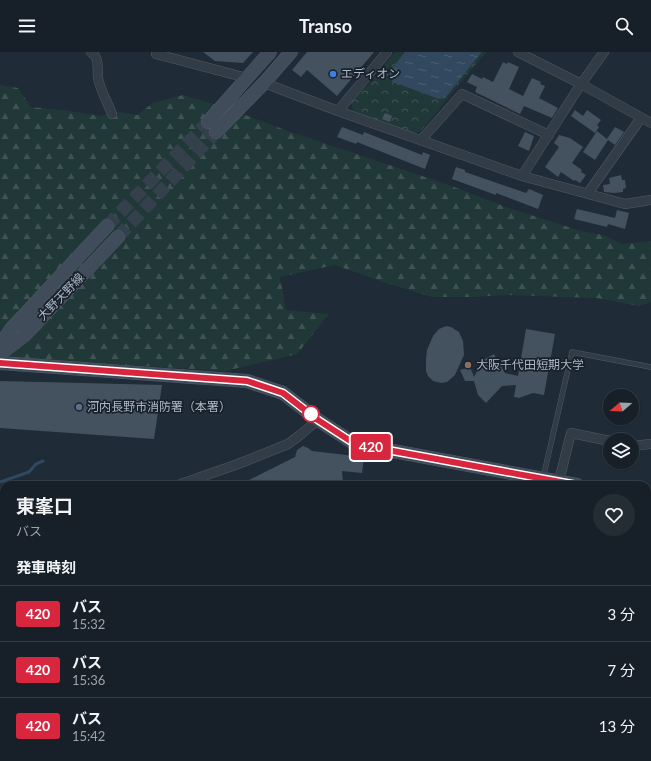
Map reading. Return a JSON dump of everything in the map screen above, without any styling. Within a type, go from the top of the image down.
[{"type":"street","points":[[91,52],[97,60],[99,80],[112,114]]},
{"type":"street","points":[[158,52],[156,54],[247,78]]},
{"type":"street","points":[[208,122],[270,52]]},
{"type":"street","points":[[216,132],[264,83],[291,52]]},
{"type":"street","points":[[338,111],[387,52]]},
{"type":"street","points":[[518,52],[581,84],[651,123]]},
{"type":"street","points":[[522,176],[581,84],[604,52]]},
{"type":"street","points":[[264,83],[338,111],[522,176],[625,204],[651,200]]},
{"type":"street","points":[[421,140],[462,94],[549,135]]},
{"type":"street","points":[[588,194],[641,118]]},
{"type":"street","name":"大野天野線","points":[[0,346],[11,329],[108,226]]},
{"type":"street","name":"大野天野線","points":[[0,354],[25,335],[118,237]]},
{"type":"street","points":[[0,363],[247,381],[283,393],[318,420],[355,444],[555,481]]},
{"type":"street","points":[[189,481],[288,444],[300,436],[318,420]]},
{"type":"street","points":[[559,481],[571,432],[603,439]]},
{"type":"street","points":[[639,445],[651,444]]},
{"type":"lane","points":[[543,478],[572,352],[651,367]]},
{"type":"green space","points":[[395,52],[486,52],[421,131],[414,133],[353,111],[351,102],[371,82]]},
{"type":"green space","points":[[0,85],[18,88],[31,107],[102,116],[112,111],[137,115],[153,103],[183,95],[221,106],[288,131],[446,184],[509,208],[581,231],[603,235],[623,244],[651,241],[651,302],[639,306],[597,298],[507,295],[432,297],[335,265],[280,277],[286,310],[329,314],[297,354],[225,371],[0,357]]},
{"type":"water","points":[[405,52],[481,53],[445,98],[439,99],[393,82],[390,77],[390,71]]},
{"type":"building","points":[[203,52],[253,52],[243,63],[215,61]]},
{"type":"building","name":"エディオン","points":[[307,52],[374,52],[337,96],[307,70],[301,77],[292,70]]},
{"type":"building","points":[[503,62],[507,64],[508,62],[519,67],[509,89],[523,96],[532,78],[541,82],[540,84],[545,86],[539,98],[558,108],[552,118],[524,106],[520,114],[475,92],[477,87],[467,82],[472,74],[493,82]]},
{"type":"building","points":[[575,110],[583,116],[587,110],[601,120],[597,125],[599,127],[595,133],[571,116]]},
{"type":"building","points":[[385,113],[392,116],[390,122],[382,119]]},
{"type":"building","points":[[342,127],[363,135],[364,132],[422,155],[423,152],[430,155],[425,169],[357,142],[356,144],[337,137]]},
{"type":"building","points":[[615,127],[624,132],[615,145],[608,140],[595,160],[583,152],[597,131],[607,139]]},
{"type":"building","points":[[525,132],[534,136],[529,151],[518,146]]},
{"type":"building","points":[[559,135],[570,138],[583,147],[572,163],[586,175],[580,183],[575,180],[574,181],[561,172],[558,177],[545,167],[559,147],[554,143]]},
{"type":"building","points":[[456,167],[465,170],[465,172],[526,193],[529,189],[543,195],[538,209],[496,193],[496,195],[452,179]]},
{"type":"building","points":[[621,175],[622,180],[625,180],[626,188],[623,189],[623,192],[604,192],[603,185],[610,184],[609,178]]},
{"type":"building","points":[[577,209],[615,218],[617,210],[629,213],[625,229],[608,224],[607,227],[574,219]]},
{"type":"building","points":[[446,326],[459,332],[463,341],[464,355],[455,375],[447,382],[441,383],[433,381],[428,376],[426,371],[426,359],[427,350],[433,336],[439,329]]},
{"type":"building","points":[[526,329],[555,334],[544,395],[533,393],[519,398],[514,397],[516,385],[502,386],[486,403],[478,395],[474,381],[465,381],[460,370],[470,367],[474,377],[483,360],[494,354],[505,373],[518,376]]},
{"type":"building","name":"河内長野市消防署（本署）","points":[[0,381],[162,385],[154,439],[0,428]]},
{"type":"building","points":[[303,446],[312,451],[364,457],[362,473],[342,471],[343,481],[247,481],[295,457],[297,450]]},
{"type":"waterway","points":[[3,481],[29,472],[36,464],[43,461]]},
{"type":"tunnel","points":[[107,226],[208,122]]},
{"type":"tunnel","points":[[118,237],[216,132]]},
{"type":"bus line","name":"420","points":[[0,363],[247,381],[283,393],[318,420],[355,444],[558,481]]},
{"type":"place","name":"エディオン","points":[[333,74]]},
{"type":"place","name":"大阪千代田短期大学","points":[[468,365]]},
{"type":"place","name":"河内長野市消防署（本署）","points":[[79,407]]}]
